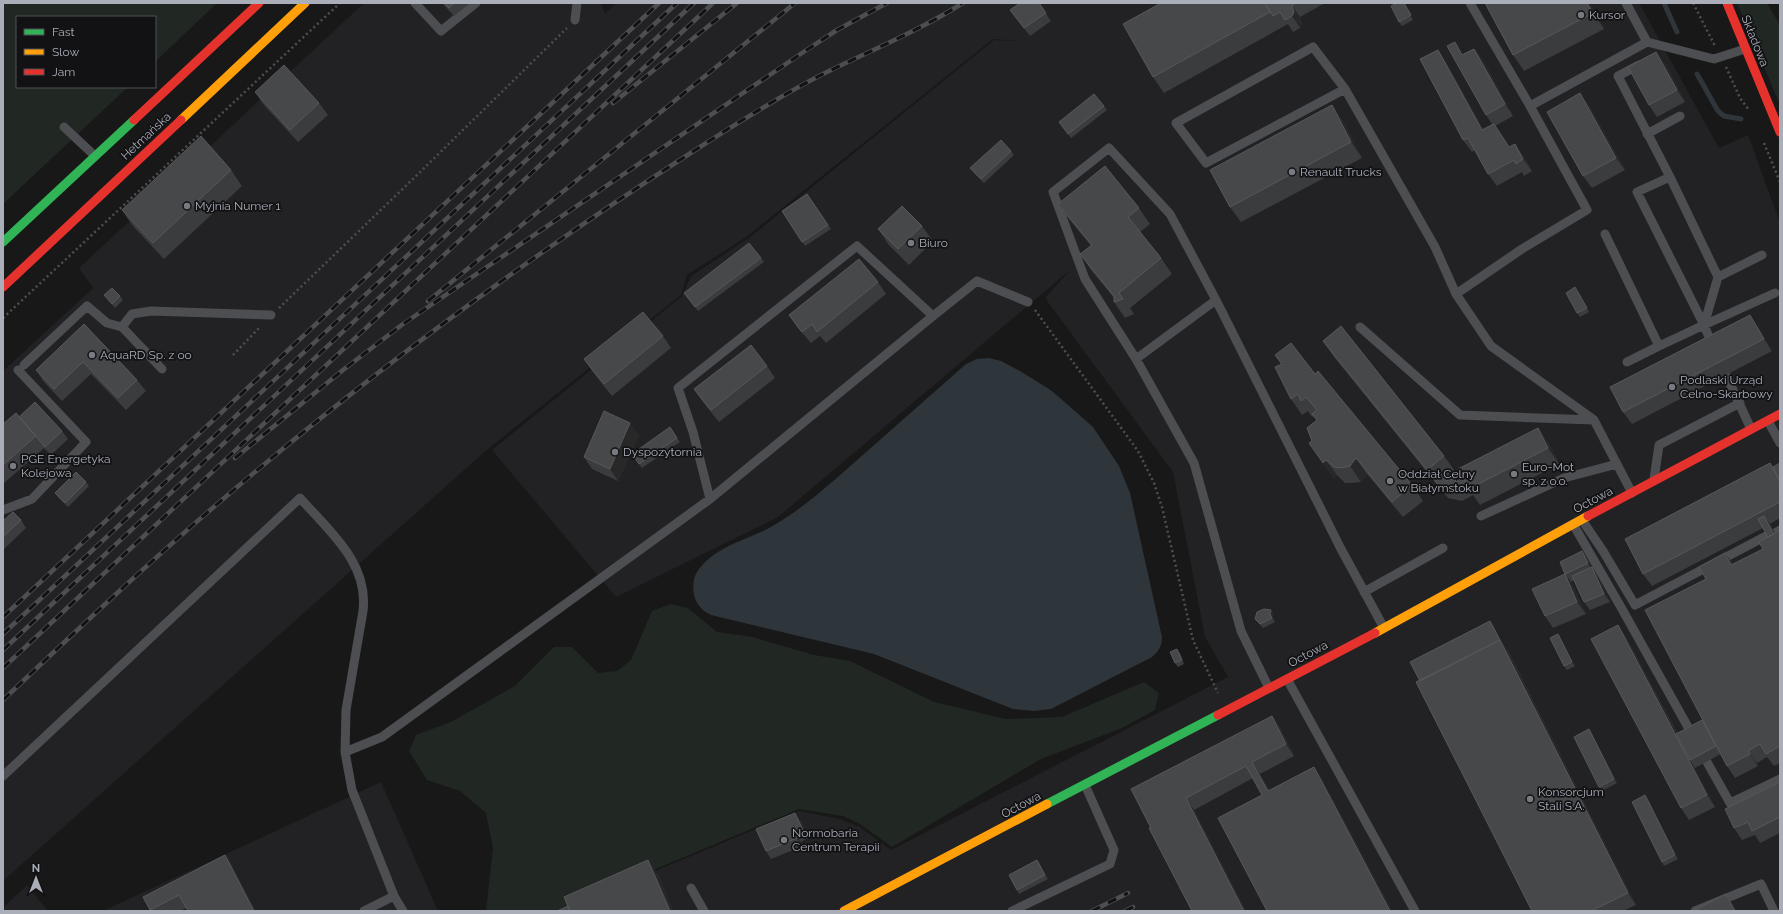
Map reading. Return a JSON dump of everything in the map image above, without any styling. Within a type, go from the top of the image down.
[{"type":"street","name":"Hetmańska","points":[[3,242],[259,3]]},
{"type":"street","name":"Hetmańska","points":[[3,287],[305,3]]},
{"type":"street","name":"Składowa","points":[[1727,3],[1744,49],[1780,132]]},
{"type":"street","name":"Octowa","points":[[844,911],[1384,628],[1573,524],[1780,414]]},
{"type":"lane","points":[[415,3],[442,31],[476,3]]},
{"type":"lane","points":[[575,20],[577,3]]},
{"type":"lane","points":[[1456,294],[1522,249],[1587,210],[1530,106],[1470,3]]},
{"type":"lane","points":[[1626,3],[1647,42]]},
{"type":"lane","points":[[1530,106],[1647,42],[1714,59],[1721,58],[1744,49]]},
{"type":"lane","points":[[1345,89],[1206,164],[1176,123],[1313,47],[1345,89],[1434,247],[1456,294],[1491,346],[1594,420],[1632,493]]},
{"type":"lane","points":[[1648,60],[1618,76],[1670,177],[1718,277],[1704,325]]},
{"type":"lane","points":[[1647,134],[1680,116]]},
{"type":"lane","points":[[64,127],[95,156]]},
{"type":"lane","points":[[1269,688],[1241,631],[1194,463],[1136,359],[1086,279],[1053,192],[1109,148],[1170,214],[1216,300],[1364,592],[1384,628]]},
{"type":"lane","points":[[1670,177],[1637,192],[1704,325],[1714,350]]},
{"type":"lane","points":[[1605,234],[1659,346]]},
{"type":"lane","points":[[710,499],[693,432],[678,388],[857,246],[933,316]]},
{"type":"lane","points":[[1718,277],[1762,255]]},
{"type":"lane","points":[[345,752],[382,737],[710,499],[977,281],[1028,302]]},
{"type":"lane","points":[[1627,362],[1775,293]]},
{"type":"lane","points":[[1136,359],[1216,300]]},
{"type":"lane","points":[[3,510],[32,499],[86,442],[21,368],[87,306],[107,323],[122,327],[162,369]]},
{"type":"lane","points":[[122,327],[132,314],[151,311],[271,315]]},
{"type":"lane","points":[[1360,326],[1460,415],[1594,420]]},
{"type":"lane","points":[[1726,375],[1751,429]]},
{"type":"lane","points":[[1654,482],[1659,445],[1740,403]]},
{"type":"lane","points":[[1768,421],[1780,443]]},
{"type":"lane","points":[[1481,516],[1564,478],[1617,464]]},
{"type":"lane","points":[[3,776],[300,498],[346,551],[358,570],[364,590],[363,611],[346,710],[345,752],[352,790],[394,896],[403,911]]},
{"type":"lane","points":[[1582,520],[1603,551],[1635,606],[1774,533]]},
{"type":"lane","points":[[1573,524],[1692,736]]},
{"type":"lane","points":[[1364,592],[1443,548]]},
{"type":"lane","points":[[1287,679],[1415,911]]},
{"type":"lane","points":[[1707,762],[1730,803],[1780,779]]},
{"type":"lane","points":[[1012,911],[1110,864],[1114,850],[1085,785]]},
{"type":"lane","points":[[1695,911],[1761,884],[1774,911]]},
{"type":"lane","points":[[691,888],[704,911]]},
{"type":"lane","points":[[364,911],[394,896]]},
{"type":"path","points":[[3,318],[340,3]]},
{"type":"path","points":[[1695,4],[1740,98],[1753,116]]},
{"type":"path","points":[[233,355],[271,315],[414,178],[575,20]]},
{"type":"path","points":[[1762,138],[1780,182]]},
{"type":"path","points":[[1028,302],[1138,451],[1154,483],[1162,507],[1193,640],[1226,710]]},
{"type":"shaded area","points":[[3,3],[217,3],[156,61],[156,16],[16,16],[16,88],[127,88],[3,204]]},
{"type":"shaded area","points":[[364,3],[601,3],[605,14],[616,3],[1639,3],[1719,148],[1748,135],[1780,223],[1780,911],[559,911],[799,811],[840,819],[860,827],[891,850],[1228,677],[1205,637],[1173,472],[1045,298],[1070,270],[778,517],[616,597],[492,450],[682,296],[691,276],[749,238],[994,40],[1019,41],[993,39],[746,237],[687,275],[681,295],[489,448],[3,881],[3,371],[93,288],[79,268]]},
{"type":"shaded area","points":[[1737,3],[1767,3],[1780,25],[1780,105]]},
{"type":"shaded area","points":[[989,358],[1001,361],[1052,391],[1093,427],[1119,466],[1130,493],[1162,637],[1160,648],[1157,653],[1152,657],[1051,709],[1034,711],[1013,709],[874,654],[711,615],[702,609],[694,595],[693,585],[697,572],[712,556],[731,545],[762,532],[796,511],[831,483],[966,364],[977,359]]},
{"type":"shaded area","points":[[671,604],[688,608],[717,632],[752,637],[814,655],[850,661],[934,702],[1006,719],[1062,717],[1144,682],[1159,693],[1155,710],[1122,728],[1041,759],[892,847],[860,824],[843,816],[799,809],[555,911],[486,911],[493,848],[486,813],[460,791],[427,780],[409,751],[416,735],[451,722],[515,686],[554,647],[572,647],[598,673],[617,671],[631,660],[652,611]]},
{"type":"shaded area","points":[[381,782],[438,911],[103,911]]},
{"type":"shaded area","points":[[27,885],[48,911],[3,911],[3,908]]},
{"type":"building","points":[[444,3],[454,3],[449,8]]},
{"type":"building","points":[[1020,3],[1039,3],[1046,13],[1024,28],[1010,10]]},
{"type":"building","points":[[1161,3],[1265,3],[1270,12],[1153,77],[1123,24]]},
{"type":"building","points":[[1265,3],[1296,3],[1292,5],[1294,12],[1292,16],[1285,20],[1280,12],[1273,16]]},
{"type":"building","points":[[1397,3],[1404,3],[1411,15],[1399,22],[1391,6]]},
{"type":"building","points":[[1485,3],[1587,3],[1593,13],[1513,55]]},
{"type":"building","points":[[1455,42],[1462,55],[1474,49],[1505,104],[1486,115],[1447,46]]},
{"type":"building","points":[[1438,50],[1482,130],[1494,124],[1509,147],[1515,144],[1523,159],[1516,164],[1514,160],[1488,174],[1468,138],[1463,140],[1420,59]]},
{"type":"building","points":[[1656,52],[1677,90],[1649,105],[1628,67]]},
{"type":"building","points":[[284,65],[319,103],[290,130],[255,92]]},
{"type":"building","points":[[1580,93],[1616,158],[1583,176],[1547,112]]},
{"type":"building","points":[[1094,94],[1104,106],[1068,134],[1059,122]]},
{"type":"building","points":[[1332,105],[1351,142],[1230,207],[1210,170]]},
{"type":"building","points":[[201,136],[231,170],[153,243],[122,210]]},
{"type":"building","points":[[1001,140],[1011,151],[981,179],[970,168]]},
{"type":"building","points":[[1105,166],[1139,208],[1128,217],[1161,258],[1119,293],[1123,299],[1114,302],[1114,296],[1080,254],[1092,245],[1058,204]]},
{"type":"building","points":[[807,194],[828,225],[802,242],[782,211]]},
{"type":"building","points":[[902,206],[922,226],[898,249],[878,229]]},
{"type":"building","points":[[749,243],[761,258],[695,307],[684,293]]},
{"type":"building","points":[[859,259],[878,282],[817,332],[812,324],[802,332],[789,315]]},
{"type":"building","points":[[1575,287],[1587,308],[1577,313],[1566,293]]},
{"type":"building","points":[[112,288],[120,296],[112,304],[104,295]]},
{"type":"building","points":[[643,312],[663,336],[604,384],[584,359]]},
{"type":"building","points":[[1750,315],[1764,339],[1623,412],[1610,387]]},
{"type":"building","name":"AquaRD Sp. z oo","points":[[84,324],[137,380],[118,398],[83,362],[54,389],[36,370]]},
{"type":"building","points":[[1341,326],[1444,456],[1427,470],[1323,341]]},
{"type":"building","points":[[1291,343],[1315,374],[1318,371],[1412,485],[1392,502],[1356,458],[1350,466],[1341,468],[1334,467],[1326,460],[1323,463],[1309,443],[1312,441],[1307,428],[1317,420],[1312,414],[1317,410],[1306,397],[1301,401],[1298,394],[1291,399],[1275,367],[1282,364],[1275,355]]},
{"type":"building","points":[[751,345],[767,366],[711,410],[694,389]]},
{"type":"building","points":[[35,402],[62,431],[45,447],[19,417]]},
{"type":"building","points":[[604,411],[630,423],[610,469],[584,457]]},
{"type":"building","points":[[16,413],[36,436],[3,465],[3,424]]},
{"type":"building","points":[[670,427],[677,438],[639,464],[632,454]]},
{"type":"building","points":[[1538,428],[1548,448],[1469,489],[1458,469]]},
{"type":"building","points":[[1770,463],[1780,482],[1780,502],[1643,574],[1625,539]]},
{"type":"building","points":[[1780,463],[1780,481],[1773,467]]},
{"type":"building","points":[[1439,471],[1447,481],[1448,479],[1455,479],[1456,482],[1463,477],[1468,487],[1457,493],[1442,490],[1432,477]]},
{"type":"building","points":[[76,472],[86,482],[65,503],[55,493]]},
{"type":"building","points":[[13,512],[21,520],[3,537],[3,521]]},
{"type":"building","points":[[1764,516],[1774,534],[1768,537],[1758,519]]},
{"type":"building","points":[[1780,530],[1780,746],[1766,754],[1760,744],[1748,751],[1750,754],[1727,766],[1645,610],[1706,579],[1699,567],[1725,553],[1731,565],[1763,549],[1759,542]]},
{"type":"building","points":[[1582,551],[1588,563],[1565,574],[1560,562]]},
{"type":"building","points":[[1592,567],[1604,594],[1584,602],[1572,576]]},
{"type":"building","points":[[1565,574],[1577,602],[1545,616],[1532,589]]},
{"type":"building","points":[[1264,609],[1271,610],[1270,614],[1272,618],[1260,624],[1255,619],[1257,612]]},
{"type":"building","points":[[1490,621],[1500,640],[1420,681],[1410,662]]},
{"type":"building","points":[[1618,625],[1707,795],[1681,808],[1591,639]]},
{"type":"building","points":[[1558,634],[1572,662],[1564,666],[1550,638]]},
{"type":"building","name":"Konsorcjum Stali S.A.","points":[[1500,640],[1628,893],[1591,911],[1532,911],[1416,682]]},
{"type":"building","points":[[1177,649],[1182,660],[1175,663],[1170,652]]},
{"type":"building","points":[[1272,716],[1286,744],[1252,762],[1268,791],[1314,767],[1390,911],[1267,911],[1218,818],[1262,795],[1246,766],[1186,798],[1244,911],[1192,911],[1149,828],[1151,828],[1131,789]]},
{"type":"building","points":[[1702,720],[1716,746],[1690,760],[1676,734]]},
{"type":"building","points":[[1589,729],[1614,779],[1599,787],[1574,737]]},
{"type":"building","points":[[1780,782],[1780,817],[1752,831],[1748,822],[1734,828],[1725,809]]},
{"type":"building","points":[[1645,795],[1675,855],[1662,862],[1632,802]]},
{"type":"building","points":[[795,813],[803,830],[795,834],[797,838],[766,851],[756,829]]},
{"type":"building","points":[[225,855],[254,911],[188,911],[179,895],[150,910],[143,897]]},
{"type":"building","points":[[648,860],[670,911],[570,911],[564,897]]},
{"type":"building","points":[[1037,860],[1045,875],[1017,890],[1009,875]]},
{"type":"building","points":[[1726,894],[1735,911],[1693,911]]},
{"type":"building","points":[[568,906],[570,911],[557,911]]},
{"type":"waterway","points":[[1664,3],[1677,32]]},
{"type":"waterway","points":[[1697,74],[1718,111],[1724,116],[1741,119]]},
{"type":"railway","points":[[3,617],[659,3]]},
{"type":"railway","points":[[3,634],[677,3]]},
{"type":"railway","points":[[3,650],[694,3]]},
{"type":"railway","points":[[3,668],[713,3]]},
{"type":"railway","points":[[613,103],[737,3]]},
{"type":"railway","points":[[428,301],[795,3]]},
{"type":"railway","points":[[235,458],[343,370],[403,324],[802,53],[837,30],[887,3]]},
{"type":"railway","points":[[3,700],[86,621],[200,519],[283,448],[395,360],[509,276],[626,195],[751,114],[819,76],[910,33],[963,3]]},
{"type":"railway","points":[[1092,911],[1128,893]]},
{"type":"railway","points":[[1125,911],[1133,907]]},
{"type":"traffic: fast","points":[[3,242],[134,120]]},
{"type":"traffic: fast","points":[[1047,804],[1218,715]]},
{"type":"traffic: slow","points":[[181,120],[305,3]]},
{"type":"traffic: slow","points":[[1375,633],[1588,516]]},
{"type":"traffic: slow","points":[[844,911],[1047,804]]},
{"type":"traffic: jam","points":[[134,120],[259,3]]},
{"type":"traffic: jam","points":[[1727,3],[1780,132]]},
{"type":"traffic: jam","points":[[3,287],[181,120]]},
{"type":"traffic: jam","points":[[1588,516],[1780,414]]},
{"type":"traffic: jam","points":[[1218,715],[1375,633]]},
{"type":"place","name":"Kursor","points":[[1581,15]]},
{"type":"place","name":"Renault Trucks","points":[[1292,172]]},
{"type":"place","name":"Myjnia Numer 1","points":[[187,206]]},
{"type":"place","name":"Biuro","points":[[911,243]]},
{"type":"place","name":"AquaRD Sp. z oo","points":[[92,355]]},
{"type":"place","name":"Podlaski Urząd Celno-Skarbowy","points":[[1672,387]]},
{"type":"place","name":"Dyspozytornia","points":[[615,452]]},
{"type":"place","name":"PGE Energetyka Kolejowa","points":[[13,466]]},
{"type":"place","name":"Euro-Mot sp. z o.o.","points":[[1514,474]]},
{"type":"place","name":"Oddział Celny w Białymstoku","points":[[1390,481]]},
{"type":"place","name":"Konsorcjum Stali S.A.","points":[[1530,799]]},
{"type":"place","name":"Normobaria Centrum Terapii","points":[[784,840]]}]
